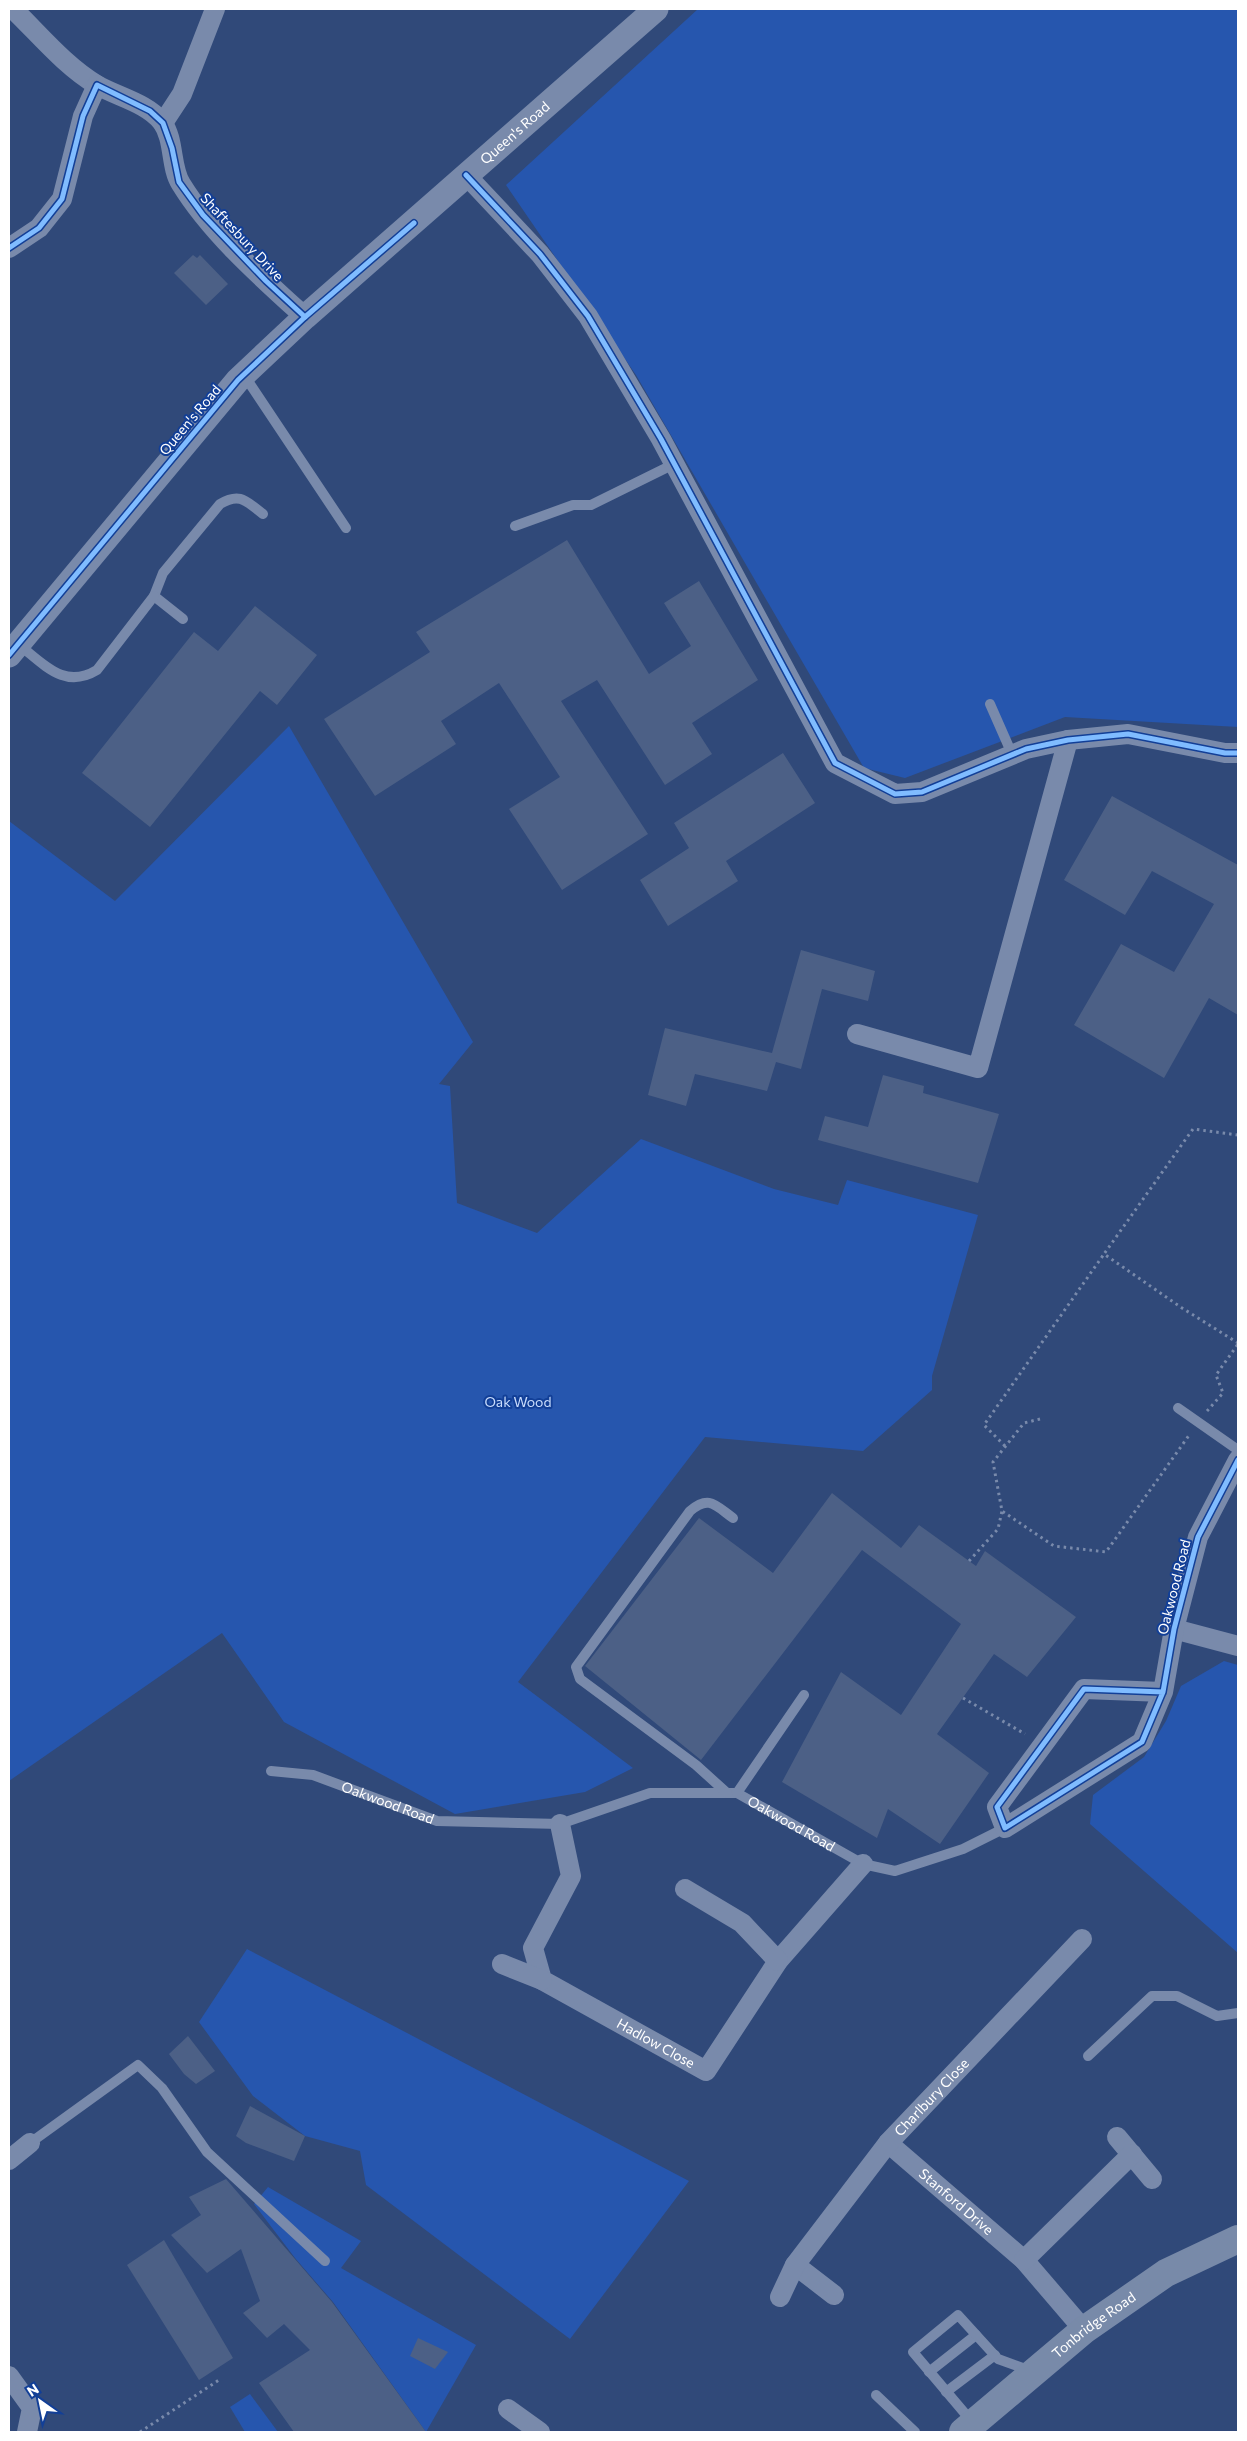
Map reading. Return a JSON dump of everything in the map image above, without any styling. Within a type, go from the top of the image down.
[{"type":"main road","name":"Tonbridge Road","points":[[968,2428],[1084,2330],[1166,2273],[1238,2239]]},
{"type":"street","points":[[13,9],[74,68],[97,85],[150,111],[163,123],[182,94],[215,9]]},
{"type":"street","name":"Queen's Road","points":[[13,650],[243,374],[305,317],[656,9]]},
{"type":"street","points":[[9,248],[39,228],[62,199],[83,116],[97,85]]},
{"type":"street","name":"Shaftesbury Drive","points":[[163,123],[172,148],[179,182],[203,214],[266,281],[305,317]]},
{"type":"street","points":[[466,175],[540,254],[588,316],[674,464],[835,763],[895,794],[922,792],[1026,749],[1068,740],[1128,734],[1226,753],[1238,753]]},
{"type":"street","points":[[857,1034],[978,1068],[1068,740]]},
{"type":"street","name":"Oakwood Road","points":[[1005,1828],[1142,1742],[1163,1692],[1174,1629],[1198,1537],[1238,1460]]},
{"type":"street","name":"Oakwood Road","points":[[1174,1629],[1238,1646]]},
{"type":"street","points":[[1005,1828],[997,1807],[1084,1689],[1163,1692]]},
{"type":"street","points":[[542,1980],[533,1948],[571,1876],[560,1824]]},
{"type":"street","name":"Hadlow Close","points":[[502,1964],[542,1980],[706,2071],[778,1961],[863,1864]]},
{"type":"street","points":[[685,1889],[742,1923],[778,1961]]},
{"type":"street","name":"Charlbury Close","points":[[780,2297],[795,2266],[888,2143],[1082,1940]]},
{"type":"street","points":[[1117,2137],[1152,2179]]},
{"type":"street","points":[[9,2160],[30,2143]]},
{"type":"street","name":"Stanford Drive","points":[[888,2143],[1024,2260],[1084,2330]]},
{"type":"street","points":[[1024,2260],[1132,2154]]},
{"type":"street","points":[[795,2266],[834,2295]]},
{"type":"street","points":[[9,2376],[32,2408],[27,2432]]},
{"type":"street","points":[[508,2409],[540,2432]]},
{"type":"lane","points":[[243,374],[346,528]]},
{"type":"lane","points":[[514,526],[573,505],[591,506],[674,464]]},
{"type":"lane","points":[[13,650],[60,676],[73,679],[88,676],[97,670],[154,596],[163,573],[220,504],[230,498],[244,499],[263,514]]},
{"type":"lane","points":[[154,596],[183,619]]},
{"type":"lane","points":[[990,704],[1012,754]]},
{"type":"lane","points":[[1178,1408],[1238,1450]]},
{"type":"lane","points":[[733,1518],[712,1503],[704,1502],[690,1511],[660,1549],[576,1666],[580,1679],[732,1792],[804,1695]]},
{"type":"lane","name":"Oakwood Road","points":[[270,1771],[312,1775],[437,1821],[560,1824],[650,1793],[732,1792],[863,1864],[895,1871],[963,1849],[1005,1828]]},
{"type":"lane","points":[[1088,2056],[1152,1996],[1177,1996],[1217,2016],[1238,2013]]},
{"type":"lane","points":[[30,2143],[138,2065],[162,2088],[207,2152],[325,2261]]},
{"type":"lane","points":[[968,2428],[946,2392],[913,2352],[958,2315],[998,2358],[1035,2372]]},
{"type":"lane","points":[[930,2372],[976,2335]]},
{"type":"lane","points":[[946,2392],[995,2355]]},
{"type":"lane","points":[[876,2395],[915,2432]]},
{"type":"path","points":[[1005,1446],[984,1425],[1193,1129],[1238,1135]]},
{"type":"path","points":[[1002,1511],[1054,1546],[1106,1552],[1198,1422],[1222,1393],[1216,1375],[1238,1343],[1182,1308],[1104,1254]]},
{"type":"path","points":[[970,1561],[998,1529],[1002,1511],[993,1462],[1024,1423],[1040,1419]]},
{"type":"path","points":[[963,1698],[1043,1745]]},
{"type":"path","points":[[140,2432],[219,2380]]},
{"type":"green space","points":[[698,9],[1238,9],[1238,727],[1065,717],[905,778],[864,768],[636,375],[506,185]]},
{"type":"green space","name":"Oak Wood","points":[[289,726],[473,1042],[439,1084],[450,1086],[457,1203],[537,1233],[641,1139],[774,1189],[838,1205],[847,1180],[978,1215],[932,1376],[932,1390],[863,1451],[705,1437],[518,1682],[633,1768],[585,1792],[455,1814],[284,1722],[222,1633],[9,1781],[9,821],[115,901]]},
{"type":"green space","points":[[1224,1661],[1238,1665],[1238,1953],[1090,1824],[1093,1795],[1144,1757],[1166,1721],[1181,1686]]},
{"type":"green space","points":[[247,1949],[689,2181],[570,2339],[366,2185],[360,2151],[305,2136],[253,2096],[199,2022]]},
{"type":"green space","points":[[268,2187],[361,2241],[341,2268],[476,2345],[426,2432],[333,2302],[295,2258],[254,2204]]},
{"type":"green space","points":[[250,2394],[278,2432],[245,2432],[230,2407]]},
{"type":"building","points":[[193,255],[197,258],[200,255],[228,284],[206,305],[174,273]]},
{"type":"building","points":[[567,540],[649,674],[691,646],[664,603],[699,581],[758,680],[692,723],[712,754],[665,785],[597,680],[561,701],[648,834],[562,890],[509,809],[560,777],[499,683],[441,721],[456,744],[375,796],[324,719],[430,652],[416,632]]},
{"type":"building","points":[[255,606],[317,655],[277,705],[260,691],[150,827],[82,773],[194,632],[218,651]]},
{"type":"building","points":[[783,753],[815,803],[726,861],[738,881],[668,926],[640,880],[689,848],[674,823]]},
{"type":"building","points":[[1112,796],[1238,865],[1238,1015],[1209,998],[1164,1078],[1074,1025],[1121,944],[1174,972],[1214,904],[1152,871],[1125,915],[1064,880]]},
{"type":"building","points":[[801,950],[875,971],[868,1001],[822,989],[801,1069],[776,1062],[767,1091],[695,1074],[686,1106],[648,1095],[665,1028],[772,1053]]},
{"type":"building","points":[[883,1075],[924,1086],[923,1093],[999,1114],[978,1183],[818,1140],[825,1116],[868,1127]]},
{"type":"building","points":[[832,1493],[901,1548],[919,1525],[976,1566],[985,1551],[1076,1617],[1027,1677],[994,1654],[937,1734],[989,1773],[940,1844],[888,1809],[877,1838],[782,1782],[841,1672],[901,1715],[961,1624],[862,1550],[701,1760],[585,1666],[699,1518],[773,1573]]},
{"type":"building","points":[[188,2036],[215,2071],[196,2084],[184,2074],[169,2054]]},
{"type":"building","points":[[250,2106],[305,2136],[294,2161],[246,2143],[236,2136]]},
{"type":"building","points":[[226,2179],[332,2302],[426,2432],[294,2432],[259,2383],[310,2350],[284,2324],[267,2338],[243,2313],[260,2301],[241,2249],[207,2273],[171,2235],[201,2215],[189,2197]]},
{"type":"building","points":[[164,2240],[233,2358],[199,2380],[127,2265]]},
{"type":"building","points":[[418,2338],[448,2352],[435,2369],[410,2356]]},
{"type":"cycle path","points":[[9,248],[39,228],[62,199],[83,116],[97,85],[150,111],[163,123],[172,148],[179,182],[203,215],[266,281],[305,317]]},
{"type":"cycle path","points":[[466,175],[540,254],[588,316],[661,439],[835,763],[895,794],[922,792],[1026,749],[1068,740],[1128,734],[1225,753],[1238,753]]},
{"type":"cycle path","points":[[9,655],[238,380],[305,317],[414,223]]},
{"type":"cycle path","points":[[1163,1692],[1084,1689],[997,1807],[1005,1828],[1142,1742],[1163,1692],[1174,1629],[1198,1537],[1238,1460]]}]
